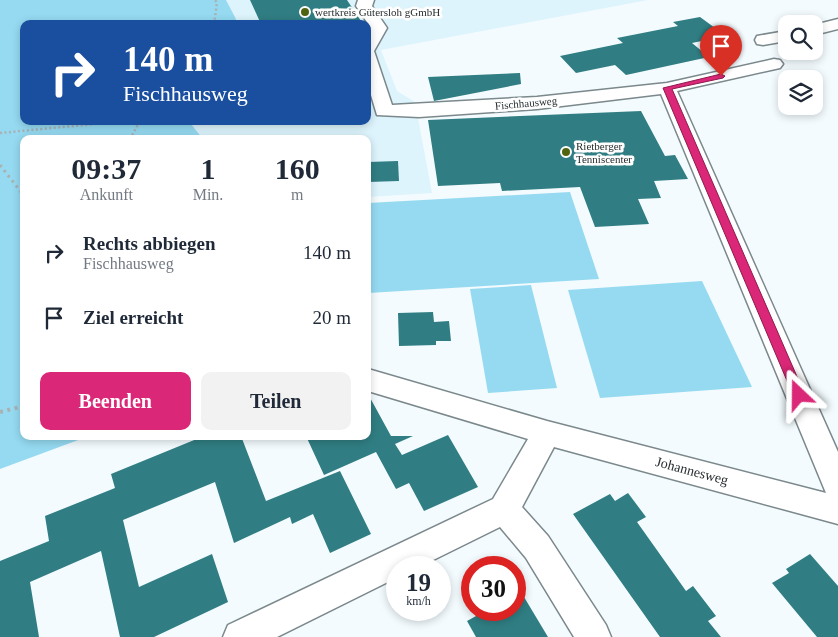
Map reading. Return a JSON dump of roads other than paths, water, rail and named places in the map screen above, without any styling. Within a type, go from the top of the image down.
[{"type":"street","points":[[366,0],[364,6],[379,28],[371,43]]},
{"type":"street","points":[[823,28],[838,24]]},
{"type":"street","points":[[763,40],[778,37]]},
{"type":"street","name":"Fischhausweg","points":[[371,66],[384,111],[419,111],[537,103],[668,88],[774,64]]},
{"type":"street","points":[[668,88],[838,486]]},
{"type":"street","name":"Johannesweg","points":[[371,381],[546,433],[838,510]]},
{"type":"street","points":[[240,637],[504,509],[546,433]]},
{"type":"street","points":[[504,509],[537,547],[594,637]]},
{"type":"place","name":"wertkreis Gütersloh gGmbH","points":[[305,12]]},
{"type":"place","name":"Rietberger Tenniscenter","points":[[566,152]]}]
